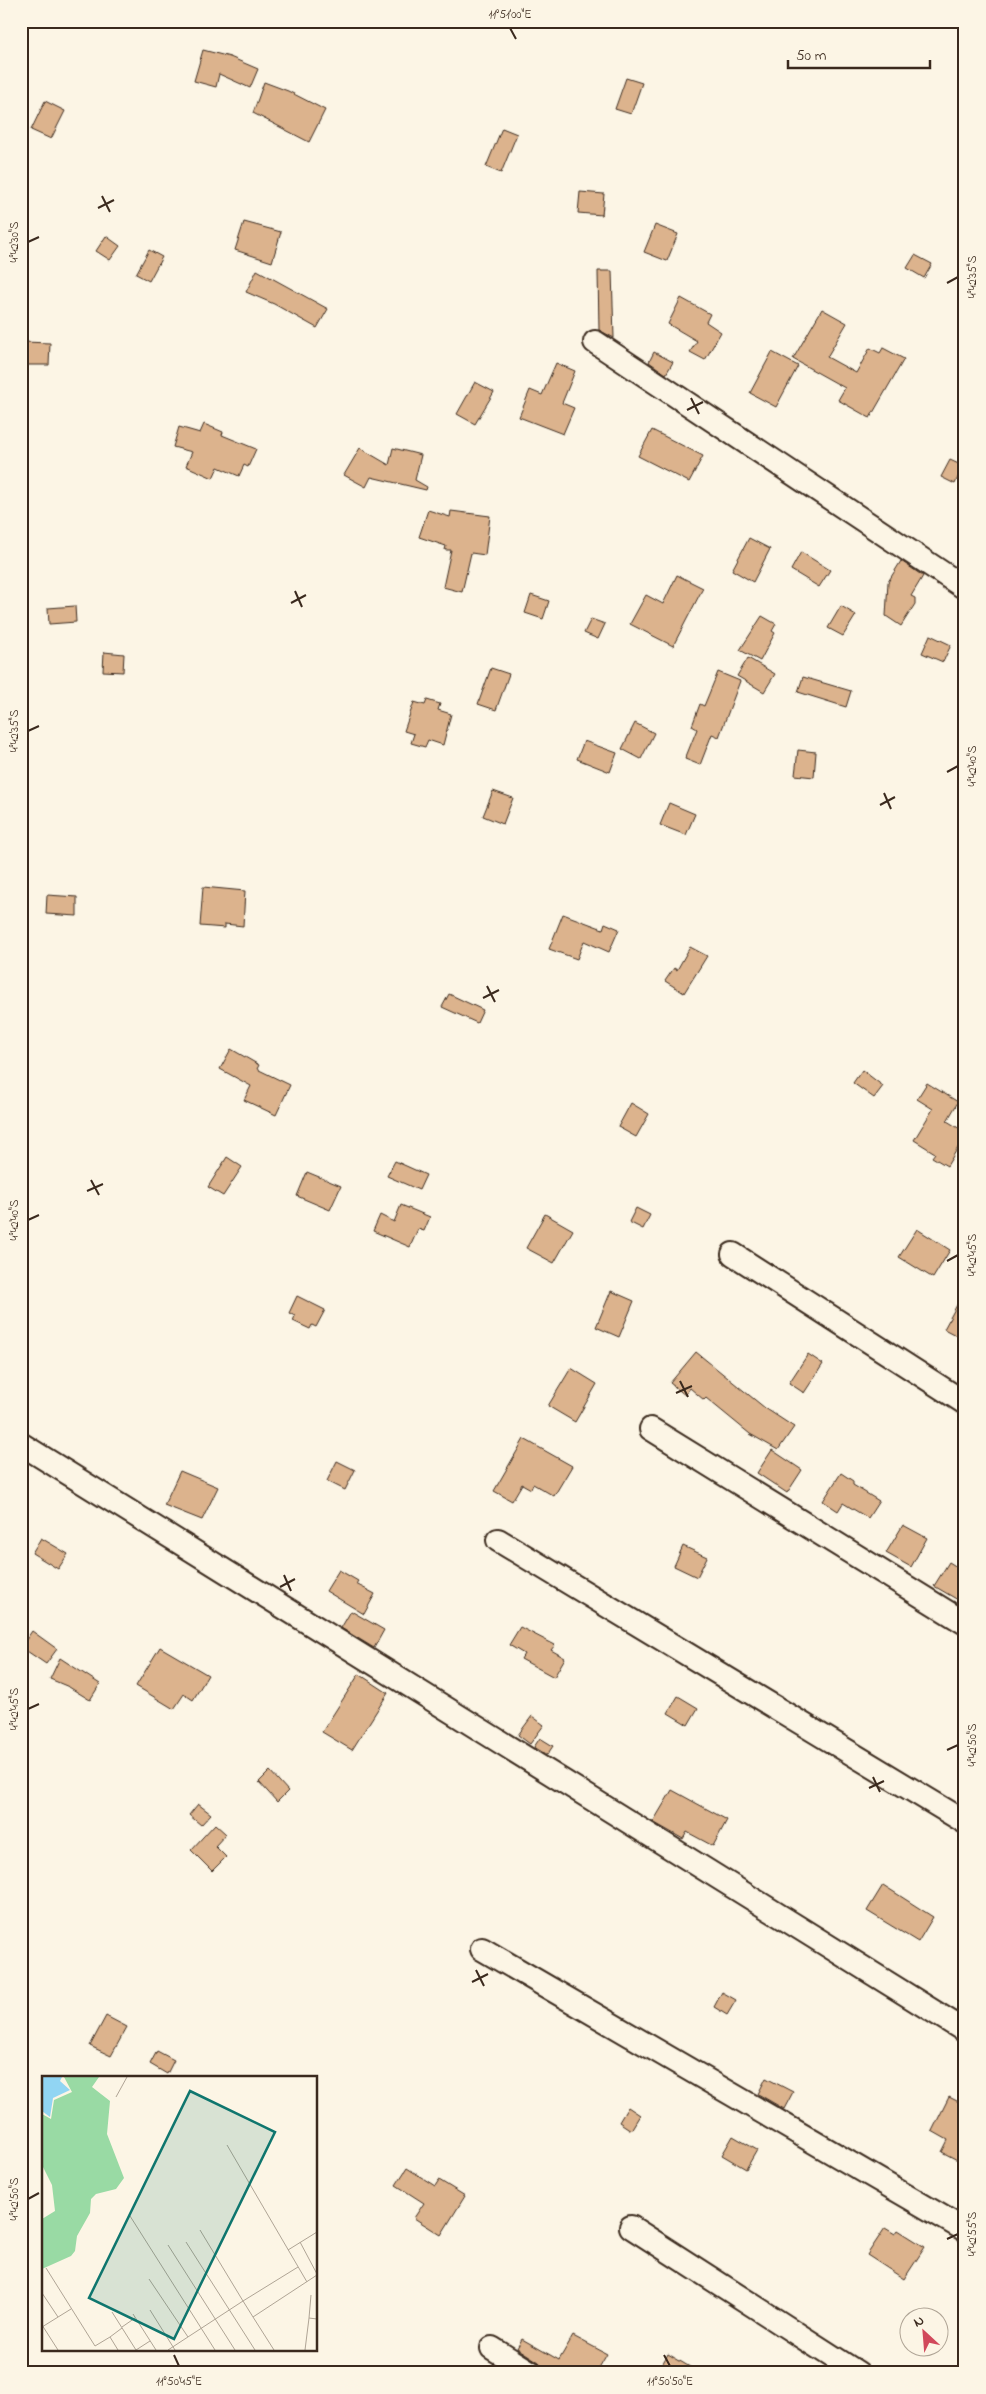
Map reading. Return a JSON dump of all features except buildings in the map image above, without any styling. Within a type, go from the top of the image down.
[{"type":"street","points":[[595,342],[965,588]]},
{"type":"street","points":[[733,1254],[965,1403]]},
{"type":"street","points":[[651,1430],[965,1623]]},
{"type":"street","points":[[21,1444],[965,2031]]},
{"type":"street","points":[[498,1540],[965,1822]]},
{"type":"street","points":[[482,1949],[965,2230]]},
{"type":"street","points":[[631,2227],[858,2373]]},
{"type":"street","points":[[492,2348],[529,2372]]}]
